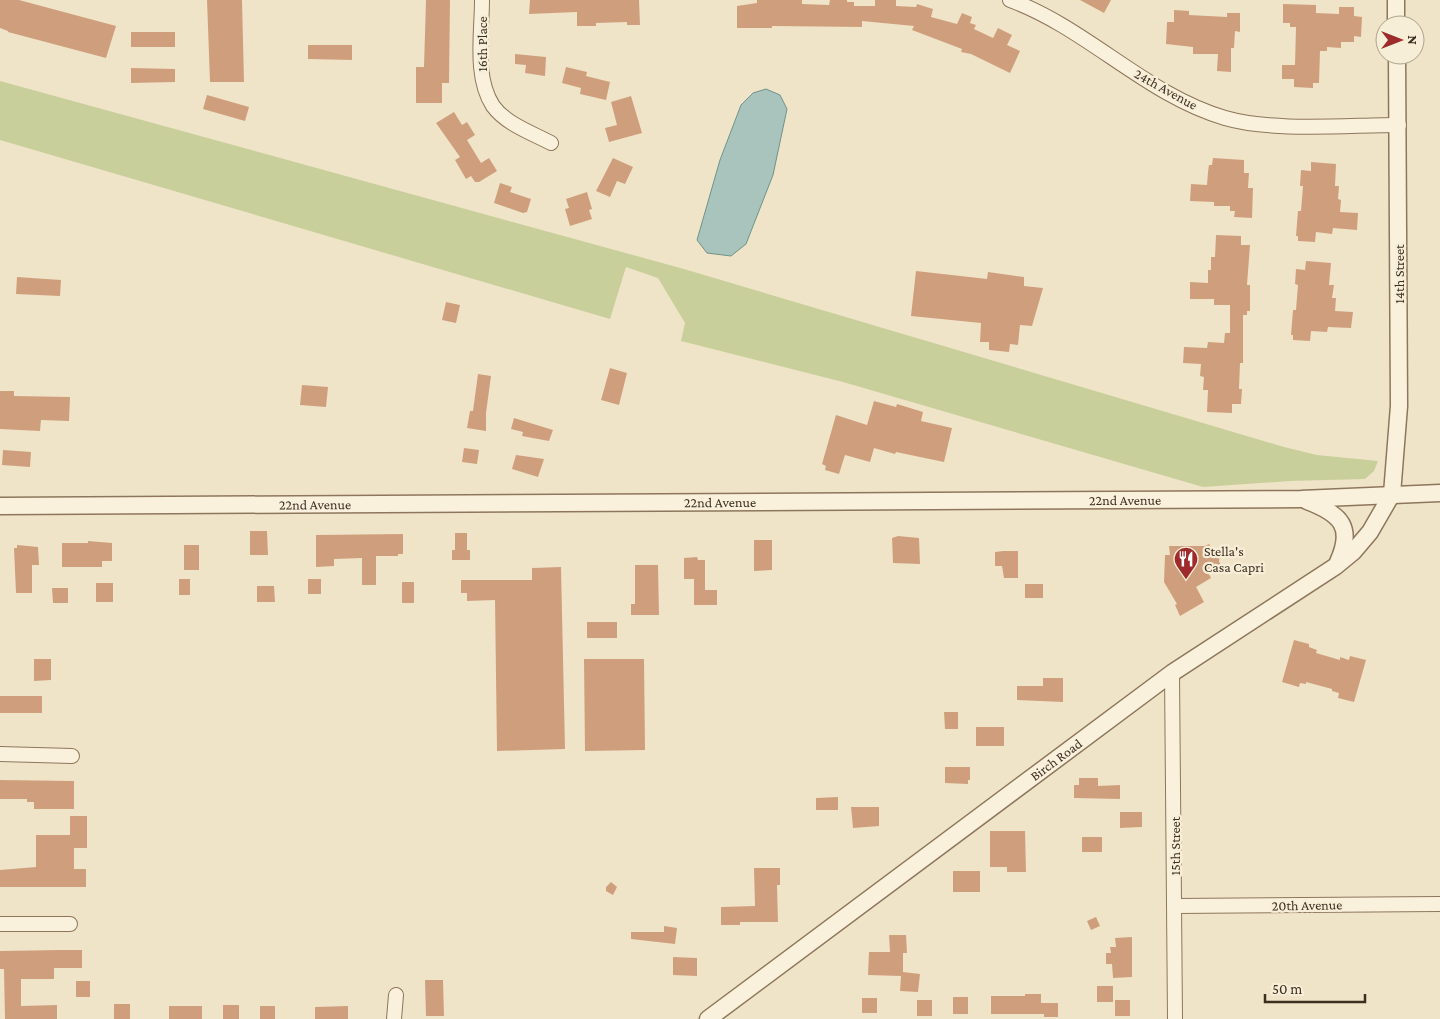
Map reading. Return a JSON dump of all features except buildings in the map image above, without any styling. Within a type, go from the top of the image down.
[{"type":"street","name":"16th Place","points":[[482,0],[483,83],[490,99],[494,106],[515,125],[551,143]]},
{"type":"street","name":"24th Avenue","points":[[1010,0],[1026,3],[1186,103],[1226,119],[1268,126],[1399,125]]},
{"type":"street","points":[[1396,0],[1396,15]]},
{"type":"street","name":"14th Street","points":[[1392,494],[1399,406],[1397,65]]},
{"type":"street","name":"22nd Avenue","points":[[0,506],[1301,499],[1440,493]]},
{"type":"street","name":"Birch Road","points":[[713,1018],[868,898],[1172,673],[1336,566],[1370,532],[1392,494]]},
{"type":"street","points":[[1301,499],[1326,508],[1342,522],[1346,541],[1336,566]]},
{"type":"street","name":"15th Street","points":[[1172,673],[1175,1019]]},
{"type":"street","points":[[0,754],[72,756]]},
{"type":"street","name":"20th Avenue","points":[[1175,906],[1440,904]]},
{"type":"street","points":[[0,924],[70,924]]},
{"type":"street","points":[[394,1019],[396,995]]},
{"type":"green space","points":[[0,81],[684,269],[1284,447],[1317,455],[1378,461],[1374,471],[1365,479],[1290,481],[1203,487],[843,382],[681,341],[685,323],[658,278],[626,267],[610,319],[0,140]]},
{"type":"water","points":[[766,89],[780,95],[787,109],[773,175],[746,244],[731,256],[707,253],[697,240],[720,160],[741,105],[753,93]]},
{"type":"place","name":"Stella's Casa Capri","points":[[1186,580]]}]
